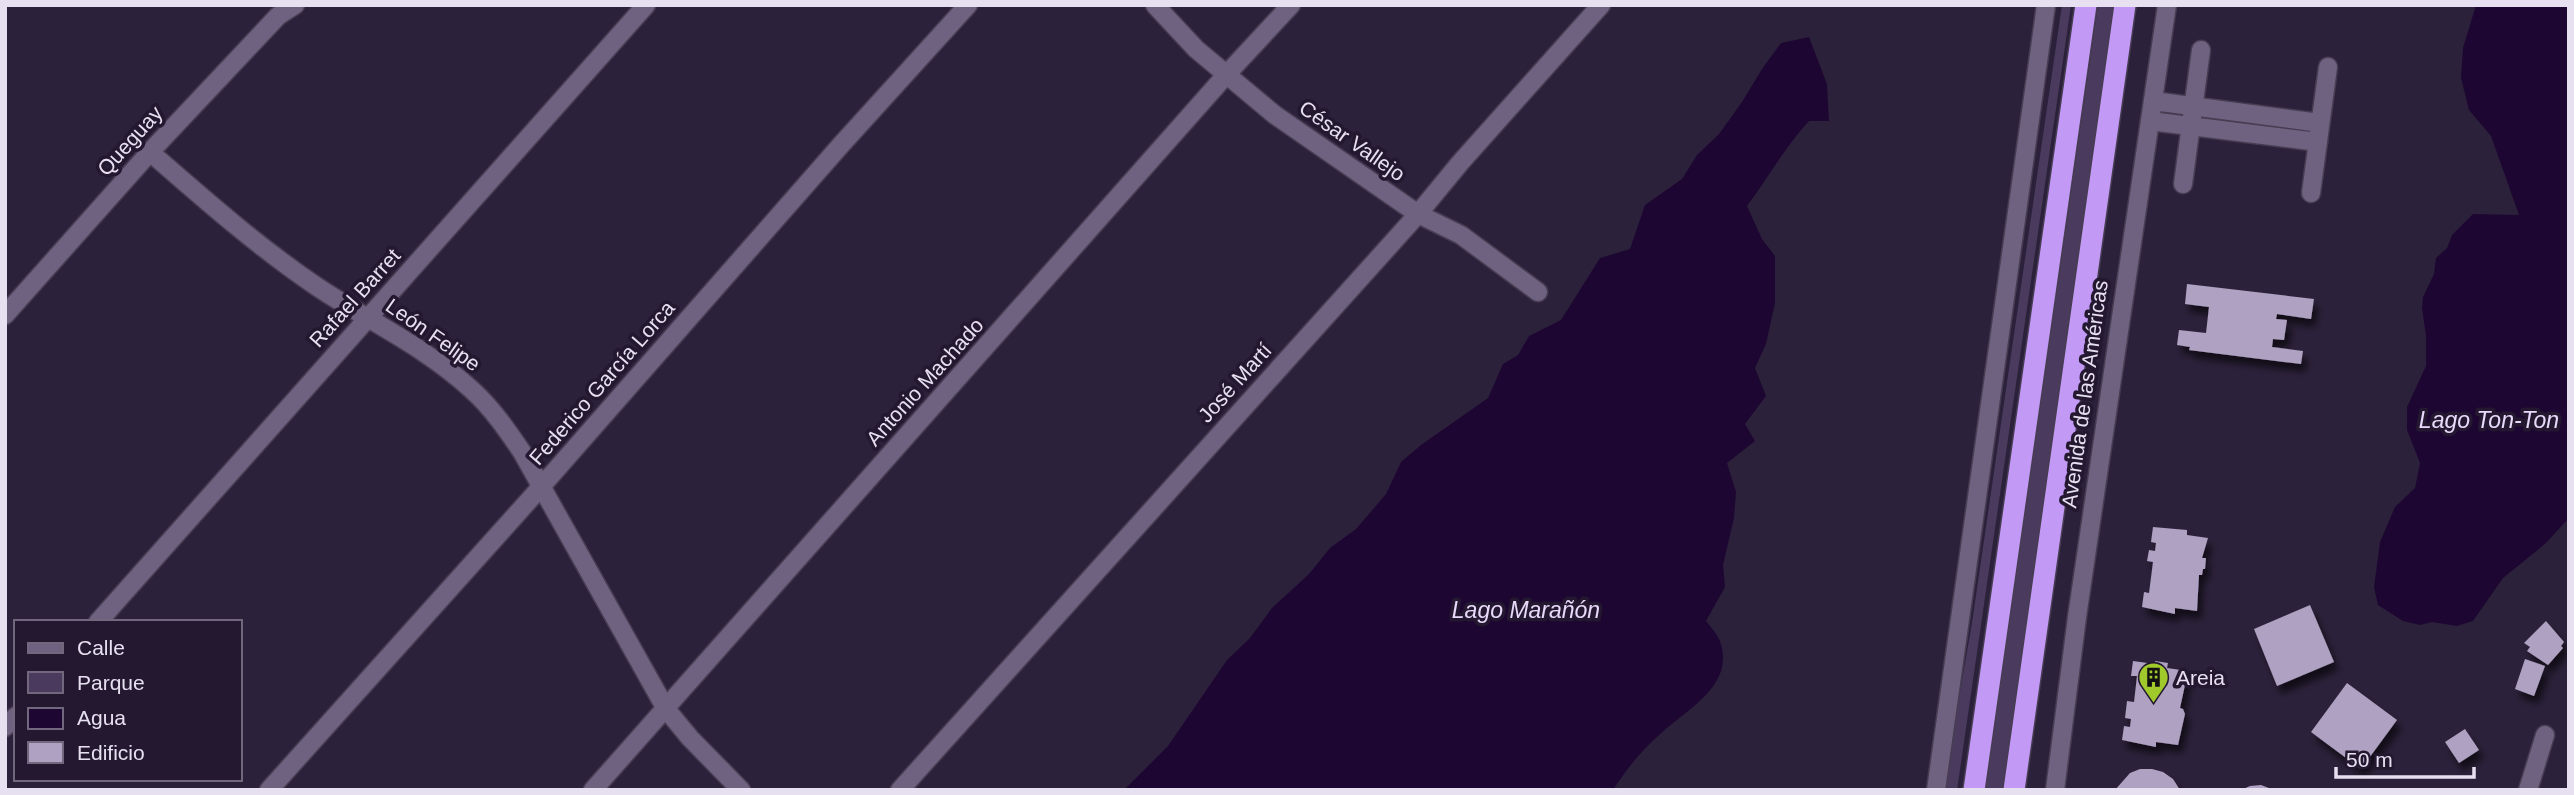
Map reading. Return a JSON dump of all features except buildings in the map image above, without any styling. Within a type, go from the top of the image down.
[{"type":"highway","points":[[1974,790],[2085,5]]},
{"type":"highway","name":"Avenida de las Américas","points":[[2014,790],[2126,5]]},
{"type":"street","name":"Queguay","points":[[5,315],[278,10],[295,5]]},
{"type":"street","name":"Rafael Barret","points":[[100,620],[646,5]]},
{"type":"street","name":"Federico García Lorca","points":[[269,790],[968,5]]},
{"type":"street","name":"César Vallejo","points":[[1155,5],[1196,50],[1275,115],[1418,214],[1461,235],[1538,292]]},
{"type":"street","name":"Antonio Machado","points":[[593,790],[1226,75],[1292,5]]},
{"type":"street","name":"José Martí","points":[[900,790],[1418,214],[1601,5]]},
{"type":"street","points":[[1936,790],[2046,5]]},
{"type":"street","name":"Avenida de las Américas","points":[[2055,790],[2079,603],[2167,5]]},
{"type":"street","points":[[2183,184],[2201,50]]},
{"type":"street","points":[[2311,193],[2328,67]]},
{"type":"street","points":[[2153,101],[2320,123]]},
{"type":"street","points":[[2150,121],[2318,142]]},
{"type":"street","name":"León Felipe","points":[[150,152],[214,208],[281,261],[415,347],[472,390],[500,420],[522,452],[666,709],[741,790]]},
{"type":"street","points":[[2528,790],[2545,735]]},
{"type":"green space","points":[[2062,5],[2071,5],[1957,790],[1943,790],[1972,623]]},
{"type":"green space","points":[[2098,5],[2117,5],[2003,790],[1985,790]]},
{"type":"water","name":"Lago Ton-Ton","points":[[2476,5],[2569,5],[2569,518],[2545,544],[2503,578],[2473,621],[2457,626],[2432,622],[2420,625],[2403,621],[2378,605],[2374,587],[2380,542],[2395,507],[2415,488],[2420,463],[2407,430],[2407,407],[2426,366],[2423,297],[2434,274],[2436,258],[2447,248],[2452,235],[2473,214],[2519,215],[2491,136],[2469,110],[2461,78],[2463,48]]},
{"type":"water","name":"Lago Marañón","points":[[1809,37],[1827,84],[1829,121],[1809,121],[1747,206],[1762,239],[1775,256],[1775,303],[1766,344],[1755,368],[1766,396],[1745,424],[1755,441],[1727,463],[1736,492],[1734,518],[1723,565],[1725,587],[1706,621],[1719,639],[1723,655],[1721,670],[1706,695],[1645,748],[1613,790],[1124,790],[1168,746],[1227,660],[1250,638],[1272,608],[1309,574],[1330,548],[1356,529],[1386,494],[1401,462],[1488,398],[1503,364],[1518,355],[1529,336],[1561,320],[1600,258],[1630,249],[1645,205],[1682,179],[1697,155],[1719,134],[1781,43]]},
{"type":"place","name":"Areia","points":[[2153,705]]}]
